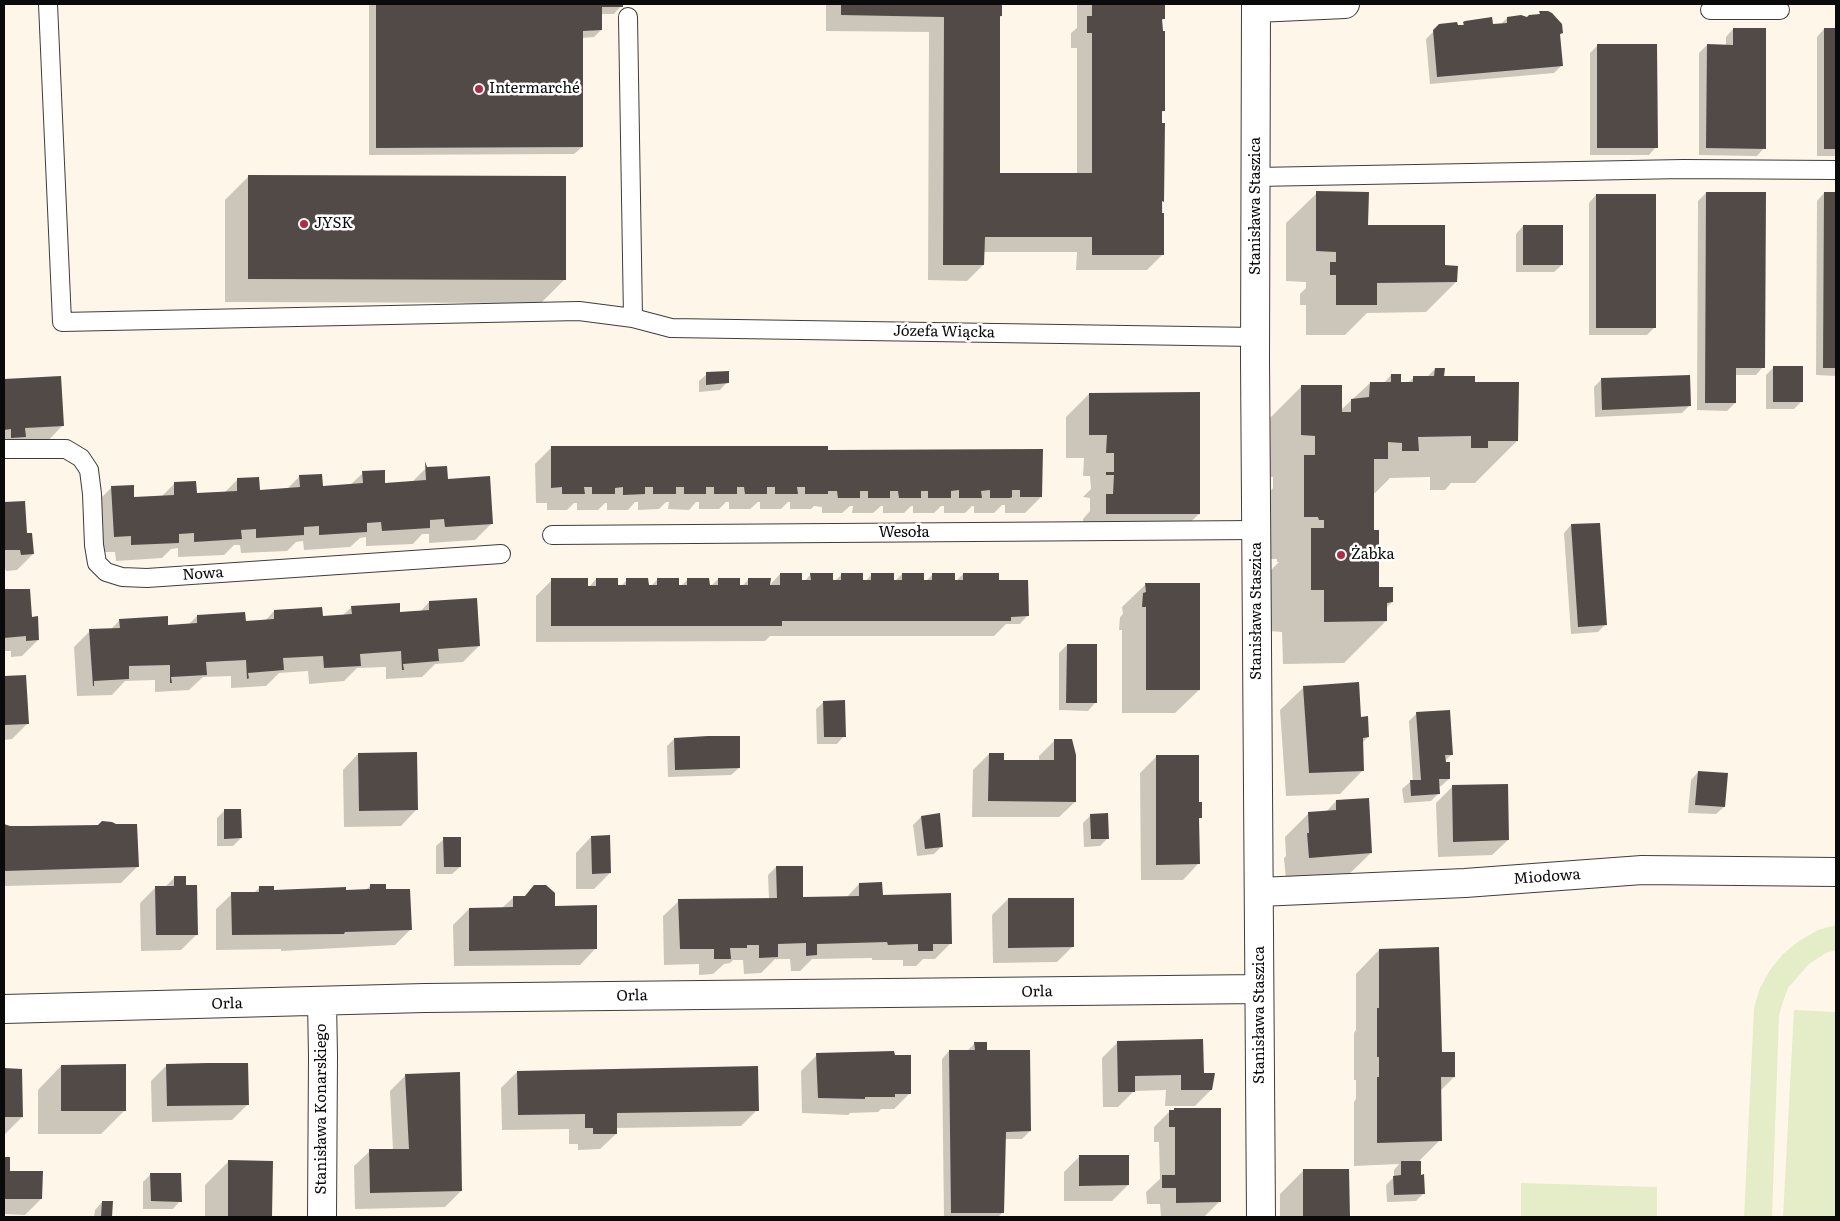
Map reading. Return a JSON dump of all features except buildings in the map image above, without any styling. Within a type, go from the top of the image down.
[{"type":"street","points":[[1256,6],[1345,4]]},
{"type":"street","name":"Stanisława Staszica","points":[[1256,6],[1256,530],[1261,1217]]},
{"type":"street","name":"Miodowa","points":[[1259,892],[1465,883],[1642,870],[1836,872]]},
{"type":"street","name":"Orla","points":[[4,1009],[456,998],[1260,989]]},
{"type":"street","name":"Stanisława Konarskiego","points":[[322,1001],[322,1217]]},
{"type":"lane","name":"Józefa Wiącka","points":[[48,4],[62,322],[579,311],[633,318],[671,328],[1256,337]]},
{"type":"lane","points":[[1710,10],[1780,10]]},
{"type":"lane","points":[[628,17],[633,318]]},
{"type":"lane","points":[[1256,177],[1683,169],[1836,170]]},
{"type":"lane","name":"Nowa","points":[[4,449],[66,449],[81,458],[89,470],[97,563],[106,572],[122,577],[147,578],[501,554]]},
{"type":"lane","name":"Wesoła","points":[[552,535],[1256,530]]},
{"type":"green space","points":[[1836,925],[1836,950],[1826,953],[1809,964],[1788,988],[1784,999],[1779,1015],[1772,1217],[1744,1217],[1754,1008],[1760,988],[1770,970],[1783,954],[1799,941],[1818,930]]},
{"type":"green space","points":[[1794,1010],[1836,1012],[1836,1217],[1783,1217]]},
{"type":"green space","points":[[1521,1183],[1657,1187],[1657,1217],[1521,1217]]},
{"type":"place","name":"Intermarché","points":[[479,89]]},
{"type":"place","name":"JYSK","points":[[304,224]]},
{"type":"place","name":"Żabka","points":[[1341,555]]}]
